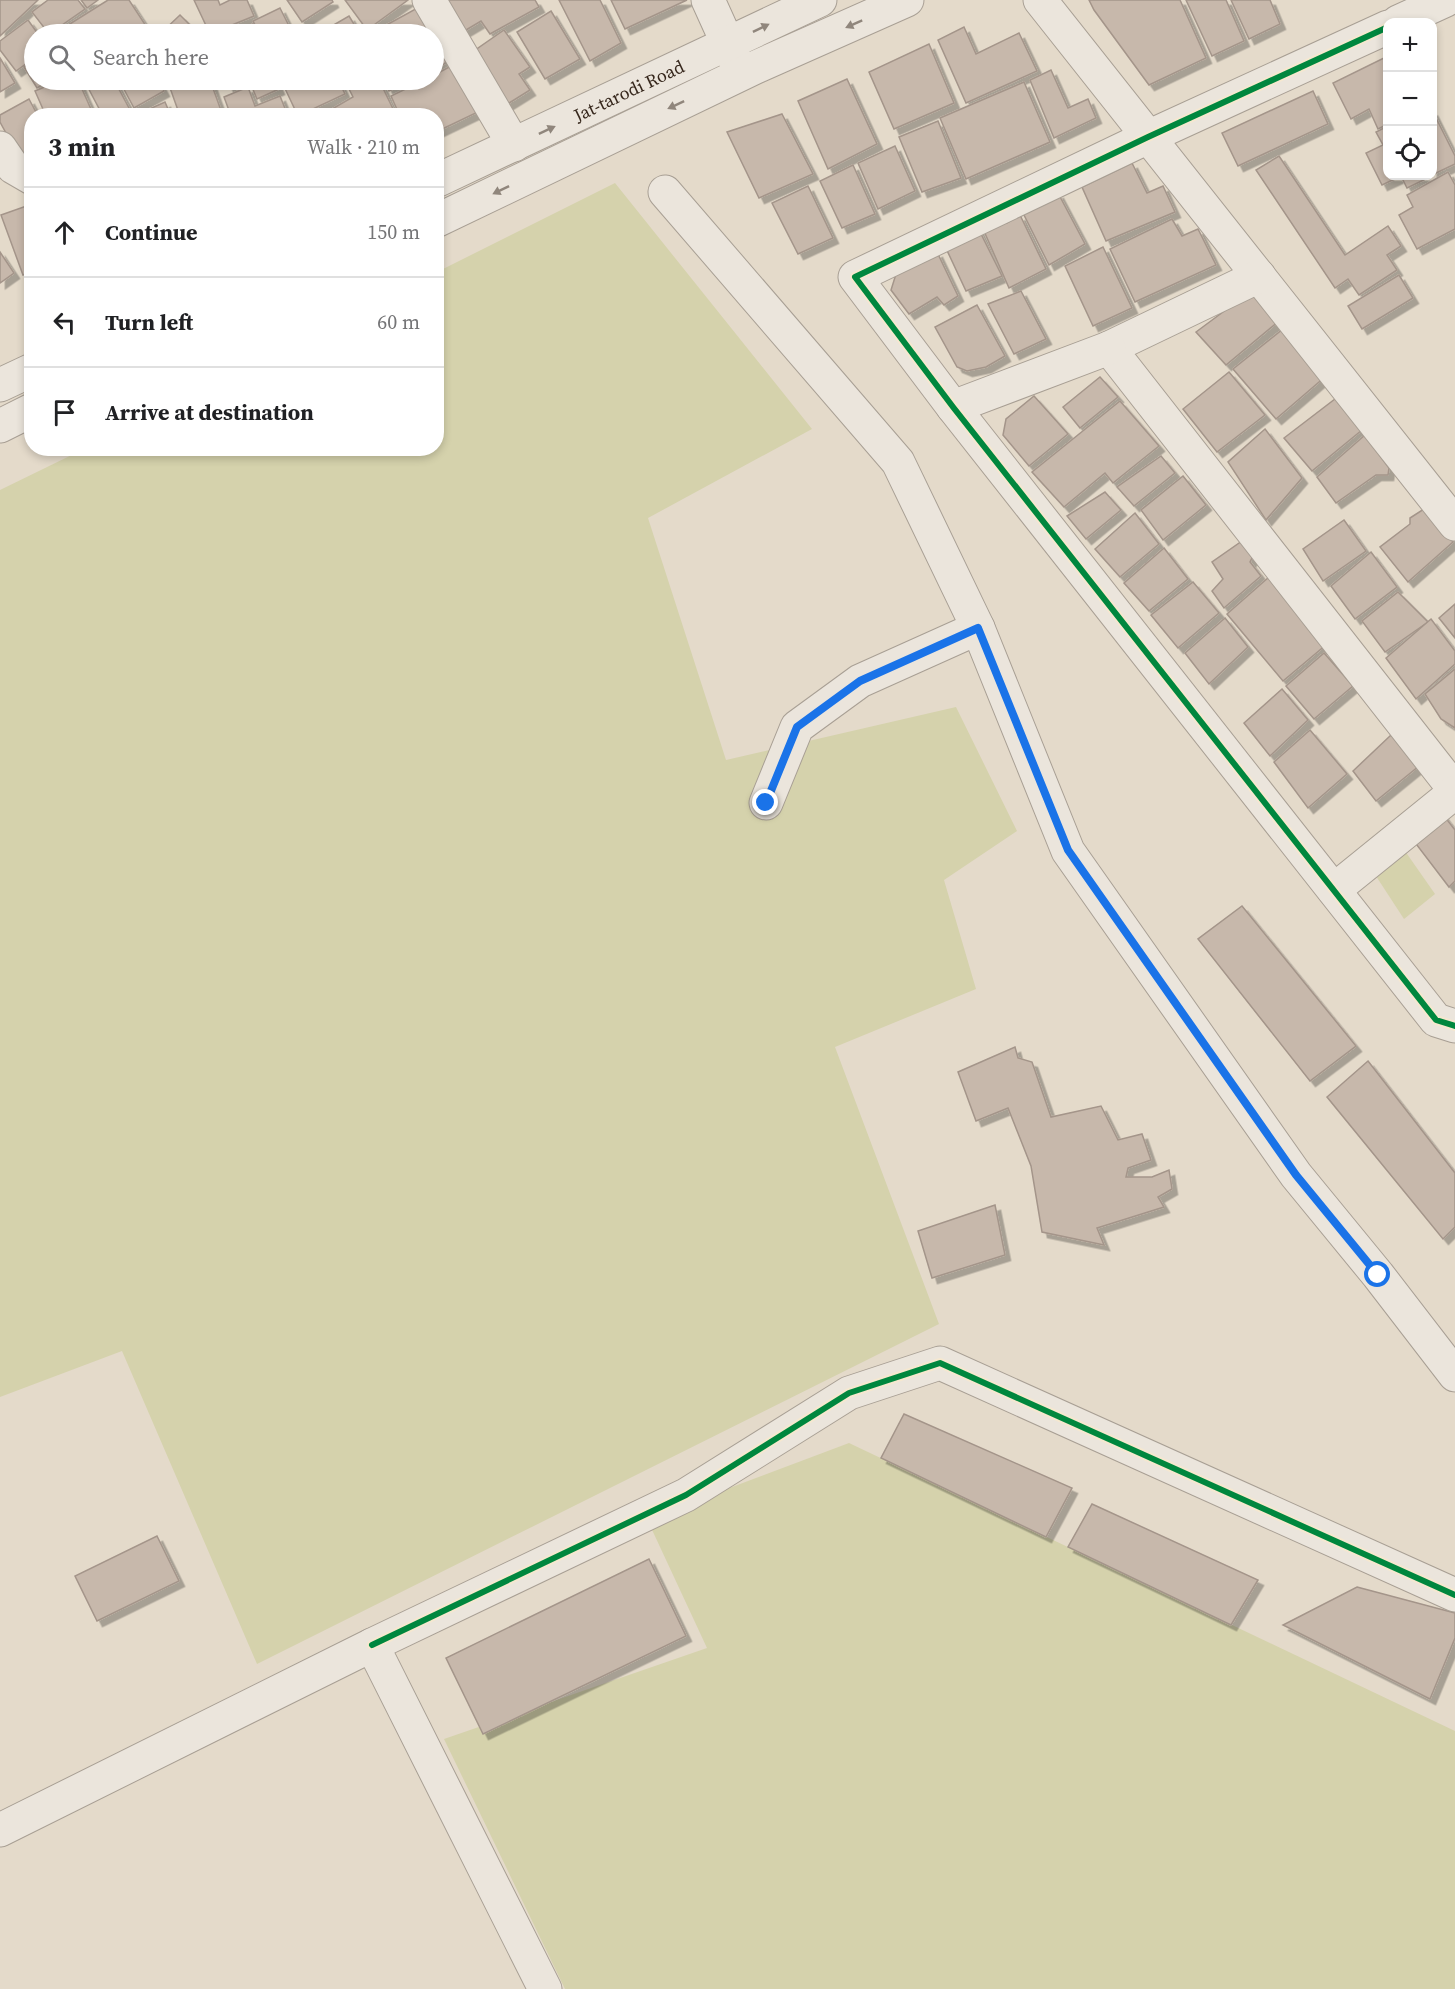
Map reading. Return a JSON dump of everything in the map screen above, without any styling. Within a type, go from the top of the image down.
[{"type":"street","points":[[429,0],[443,24]]},
{"type":"street","points":[[708,0],[742,74]]},
{"type":"street","name":"Jat-tarodi Road","points":[[444,177],[820,0]]},
{"type":"street","points":[[444,217],[742,74],[907,0]]},
{"type":"street","points":[[1040,0],[1455,524]]},
{"type":"street","points":[[1407,18],[1446,0]]},
{"type":"street","points":[[444,26],[514,145]]},
{"type":"street","points":[[1383,29],[1148,137],[855,277],[953,407],[1436,1020],[1455,1026]]},
{"type":"street","points":[[0,148],[13,167],[24,173]]},
{"type":"street","points":[[666,192],[898,462],[978,628],[1068,850],[1296,1175],[1378,1275],[1455,1375]]},
{"type":"street","points":[[953,407],[1109,348],[1259,276]]},
{"type":"street","points":[[1109,348],[1455,791],[1334,890]]},
{"type":"street","points":[[0,385],[24,374]]},
{"type":"street","points":[[0,426],[24,414]]},
{"type":"street","points":[[766,803],[797,727],[860,681],[978,628]]},
{"type":"street","points":[[0,1830],[372,1644],[686,1495],[849,1394],[940,1363],[1455,1595]]},
{"type":"street","points":[[372,1644],[545,1989]]},
{"type":"shaded area","points":[[615,183],[812,429],[648,518],[726,760],[956,707],[1017,831],[944,880],[976,989],[835,1047],[939,1324],[257,1664],[122,1351],[0,1397],[0,490],[70,456],[444,456],[444,268]]},
{"type":"shaded area","points":[[1405,851],[1435,894],[1404,919],[1374,873]]},
{"type":"shaded area","points":[[849,1443],[1455,1731],[1455,1989],[565,1989],[444,1739],[707,1648],[647,1519]]},
{"type":"building","points":[[0,0],[38,0],[0,36]]},
{"type":"building","points":[[48,0],[78,0],[85,9],[63,24],[41,24],[32,12]]},
{"type":"building","points":[[81,0],[98,0],[87,8]]},
{"type":"building","points":[[108,0],[129,0],[145,24],[70,24]]},
{"type":"building","points":[[194,0],[218,0],[220,5],[230,0],[247,0],[254,16],[234,24],[205,24]]},
{"type":"building","points":[[287,0],[332,0],[333,2],[302,22]]},
{"type":"building","points":[[345,0],[408,0],[375,24],[363,24]]},
{"type":"building","points":[[439,0],[535,0],[539,7],[490,34],[481,21],[461,33]]},
{"type":"building","points":[[559,0],[600,0],[621,43],[590,61]]},
{"type":"building","points":[[611,0],[687,0],[625,29]]},
{"type":"building","points":[[1089,0],[1180,0],[1206,58],[1149,85]]},
{"type":"building","points":[[1186,0],[1226,0],[1244,41],[1212,56]]},
{"type":"building","points":[[1231,0],[1270,0],[1280,24],[1249,39]]},
{"type":"building","points":[[421,6],[429,24],[388,24]]},
{"type":"building","points":[[280,8],[288,24],[255,24],[253,21]]},
{"type":"building","points":[[551,11],[580,59],[545,79],[517,32]]},
{"type":"building","points":[[180,15],[189,24],[171,24]]},
{"type":"building","points":[[349,16],[354,24],[335,24]]},
{"type":"building","points":[[28,20],[31,24],[24,24],[24,65],[16,71],[0,50],[0,41]]},
{"type":"building","points":[[964,27],[976,54],[1019,33],[1037,71],[966,103],[938,40]]},
{"type":"building","points":[[504,30],[530,67],[519,74],[530,90],[506,105],[471,53]]},
{"type":"building","points":[[929,44],[954,103],[894,129],[869,72]]},
{"type":"building","points":[[444,50],[453,59],[444,64]]},
{"type":"building","points":[[0,58],[15,83],[0,92]]},
{"type":"building","points":[[1383,58],[1383,126],[1378,129],[1369,109],[1351,119],[1333,83]]},
{"type":"building","points":[[457,63],[480,111],[444,128],[444,108],[396,108],[391,96],[403,90],[444,90],[444,70]]},
{"type":"building","points":[[1051,70],[1068,108],[1088,99],[1096,118],[1054,138],[1030,80]]},
{"type":"building","points":[[847,79],[877,144],[828,169],[798,101]]},
{"type":"building","points":[[1024,82],[1050,142],[966,179],[940,118]]},
{"type":"building","points":[[82,90],[90,108],[42,108],[35,91]]},
{"type":"building","points":[[89,90],[119,90],[129,108],[99,108]]},
{"type":"building","points":[[124,90],[163,90],[164,91],[134,108]]},
{"type":"building","points":[[171,90],[214,90],[220,108],[177,108]]},
{"type":"building","points":[[241,90],[249,90],[255,106],[280,96],[285,108],[228,108],[224,97]]},
{"type":"building","points":[[253,90],[277,90],[257,99]]},
{"type":"building","points":[[286,90],[343,90],[345,94],[315,108],[294,108]]},
{"type":"building","points":[[350,90],[384,90],[393,108],[334,108],[353,97]]},
{"type":"building","points":[[1313,91],[1328,124],[1238,166],[1222,133]]},
{"type":"building","points":[[29,99],[34,108],[24,108],[24,165],[0,122],[0,115]]},
{"type":"building","points":[[165,102],[168,108],[152,108]]},
{"type":"building","points":[[782,114],[813,174],[759,198],[727,132]]},
{"type":"building","points":[[1437,120],[1455,156],[1455,164],[1437,173]]},
{"type":"building","points":[[938,121],[961,178],[922,192],[899,137]]},
{"type":"building","points":[[1383,128],[1383,145],[1376,132]]},
{"type":"building","points":[[1383,145],[1383,180],[1393,180],[1382,185],[1366,153]]},
{"type":"building","points":[[895,146],[915,191],[878,209],[858,163]]},
{"type":"building","points":[[1279,156],[1345,255],[1388,226],[1401,246],[1387,255],[1397,270],[1359,295],[1348,279],[1335,288],[1256,170]]},
{"type":"building","points":[[1132,163],[1147,193],[1163,186],[1175,212],[1106,241],[1082,187]]},
{"type":"building","points":[[853,165],[875,214],[842,228],[820,181]]},
{"type":"building","points":[[1448,172],[1455,185],[1455,229],[1417,249],[1399,215],[1413,207],[1407,195]]},
{"type":"building","points":[[1403,180],[1424,180],[1407,188]]},
{"type":"building","points":[[808,186],[833,238],[798,254],[772,203]]},
{"type":"building","points":[[1058,193],[1085,244],[1049,265],[1023,213]]},
{"type":"building","points":[[24,207],[24,275],[23,275],[1,215]]},
{"type":"building","points":[[1002,212],[1007,223],[1020,215],[1046,269],[1009,288],[980,222]]},
{"type":"building","points":[[1172,219],[1182,236],[1198,229],[1216,265],[1135,302],[1110,249]]},
{"type":"building","points":[[978,228],[1002,276],[966,291],[944,244]]},
{"type":"building","points":[[1103,247],[1132,308],[1093,326],[1065,266]]},
{"type":"building","points":[[0,252],[14,273],[0,283]]},
{"type":"building","points":[[937,252],[958,296],[944,305],[937,297],[909,314],[891,290],[896,274]]},
{"type":"building","points":[[1399,275],[1413,298],[1362,329],[1348,306]]},
{"type":"building","points":[[1254,289],[1279,321],[1226,365],[1196,332]]},
{"type":"building","points":[[1021,291],[1046,339],[1014,354],[988,304]]},
{"type":"building","points":[[977,305],[1005,356],[986,367],[967,371],[957,367],[935,327]]},
{"type":"building","points":[[1283,329],[1326,376],[1276,419],[1233,369]]},
{"type":"building","points":[[1229,372],[1265,415],[1217,452],[1183,409]]},
{"type":"building","points":[[1100,377],[1118,397],[1080,428],[1063,407]]},
{"type":"building","points":[[1034,396],[1068,434],[1029,466],[1003,435],[1006,419]]},
{"type":"building","points":[[1335,399],[1362,430],[1312,471],[1284,438]]},
{"type":"building","points":[[1120,401],[1159,446],[1113,483],[1105,473],[1064,507],[1032,472]]},
{"type":"building","points":[[1265,429],[1302,478],[1266,520],[1228,462]]},
{"type":"building","points":[[1365,435],[1389,468],[1388,475],[1376,475],[1336,503],[1317,477]]},
{"type":"building","points":[[1161,456],[1175,473],[1134,506],[1117,487]]},
{"type":"building","points":[[1183,476],[1206,505],[1163,540],[1141,510]]},
{"type":"building","points":[[1105,492],[1121,510],[1086,539],[1067,516]]},
{"type":"building","points":[[1427,507],[1453,542],[1408,582],[1380,547],[1410,524],[1410,518]]},
{"type":"building","points":[[1135,513],[1159,544],[1120,577],[1095,549]]},
{"type":"building","points":[[1344,520],[1366,551],[1323,581],[1303,549]]},
{"type":"building","points":[[1242,541],[1253,556],[1250,562],[1261,576],[1224,608],[1212,591],[1223,579],[1212,562]]},
{"type":"building","points":[[1164,548],[1188,579],[1149,611],[1124,583]]},
{"type":"building","points":[[1371,552],[1397,587],[1355,619],[1331,586]]},
{"type":"building","points":[[1269,577],[1327,644],[1283,681],[1227,614]]},
{"type":"building","points":[[1193,582],[1219,613],[1178,648],[1151,615]]},
{"type":"building","points":[[1398,592],[1428,622],[1385,652],[1362,621]]},
{"type":"building","points":[[1455,604],[1455,638],[1439,618]]},
{"type":"building","points":[[1225,618],[1248,647],[1209,684],[1185,653]]},
{"type":"building","points":[[1431,619],[1455,651],[1455,664],[1416,699],[1386,658]]},
{"type":"building","points":[[1324,653],[1353,686],[1314,719],[1286,686]]},
{"type":"building","points":[[1455,669],[1455,728],[1441,719],[1425,694]]},
{"type":"building","points":[[1282,689],[1308,720],[1270,756],[1244,723]]},
{"type":"building","points":[[1310,730],[1347,774],[1308,808],[1274,762]]},
{"type":"building","points":[[1391,735],[1419,766],[1376,801],[1353,771]]},
{"type":"building","points":[[1441,812],[1455,830],[1455,881],[1449,887],[1410,836]]},
{"type":"building","points":[[1242,906],[1356,1046],[1310,1081],[1198,939]]},
{"type":"building","points":[[1015,1047],[1018,1058],[1032,1062],[1051,1117],[1101,1106],[1118,1140],[1142,1134],[1151,1160],[1128,1168],[1126,1177],[1152,1177],[1169,1170],[1172,1189],[1158,1197],[1164,1207],[1097,1228],[1104,1245],[1042,1232],[1031,1166],[1008,1108],[976,1121],[958,1072]]},
{"type":"building","points":[[1368,1061],[1455,1173],[1455,1227],[1443,1239],[1327,1097]]},
{"type":"building","points":[[995,1205],[1005,1255],[932,1278],[918,1231]]},
{"type":"building","points":[[904,1414],[1072,1488],[1046,1537],[881,1458]]},
{"type":"building","points":[[1092,1504],[1258,1580],[1231,1625],[1068,1547]]},
{"type":"building","points":[[157,1536],[179,1581],[97,1621],[75,1576]]},
{"type":"building","points":[[649,1559],[686,1636],[483,1734],[446,1658]]},
{"type":"building","points":[[1357,1587],[1455,1613],[1455,1638],[1430,1699],[1283,1625]]},
{"type":"cycle path","points":[[1383,29],[1148,137],[855,277],[953,407],[1436,1020],[1455,1026]]},
{"type":"cycle path","points":[[372,1645],[686,1495],[849,1393],[940,1363],[1455,1595]]},
{"type":"route","points":[[766,803],[797,727],[860,681],[978,628],[1068,850],[1296,1175],[1378,1275]]}]
